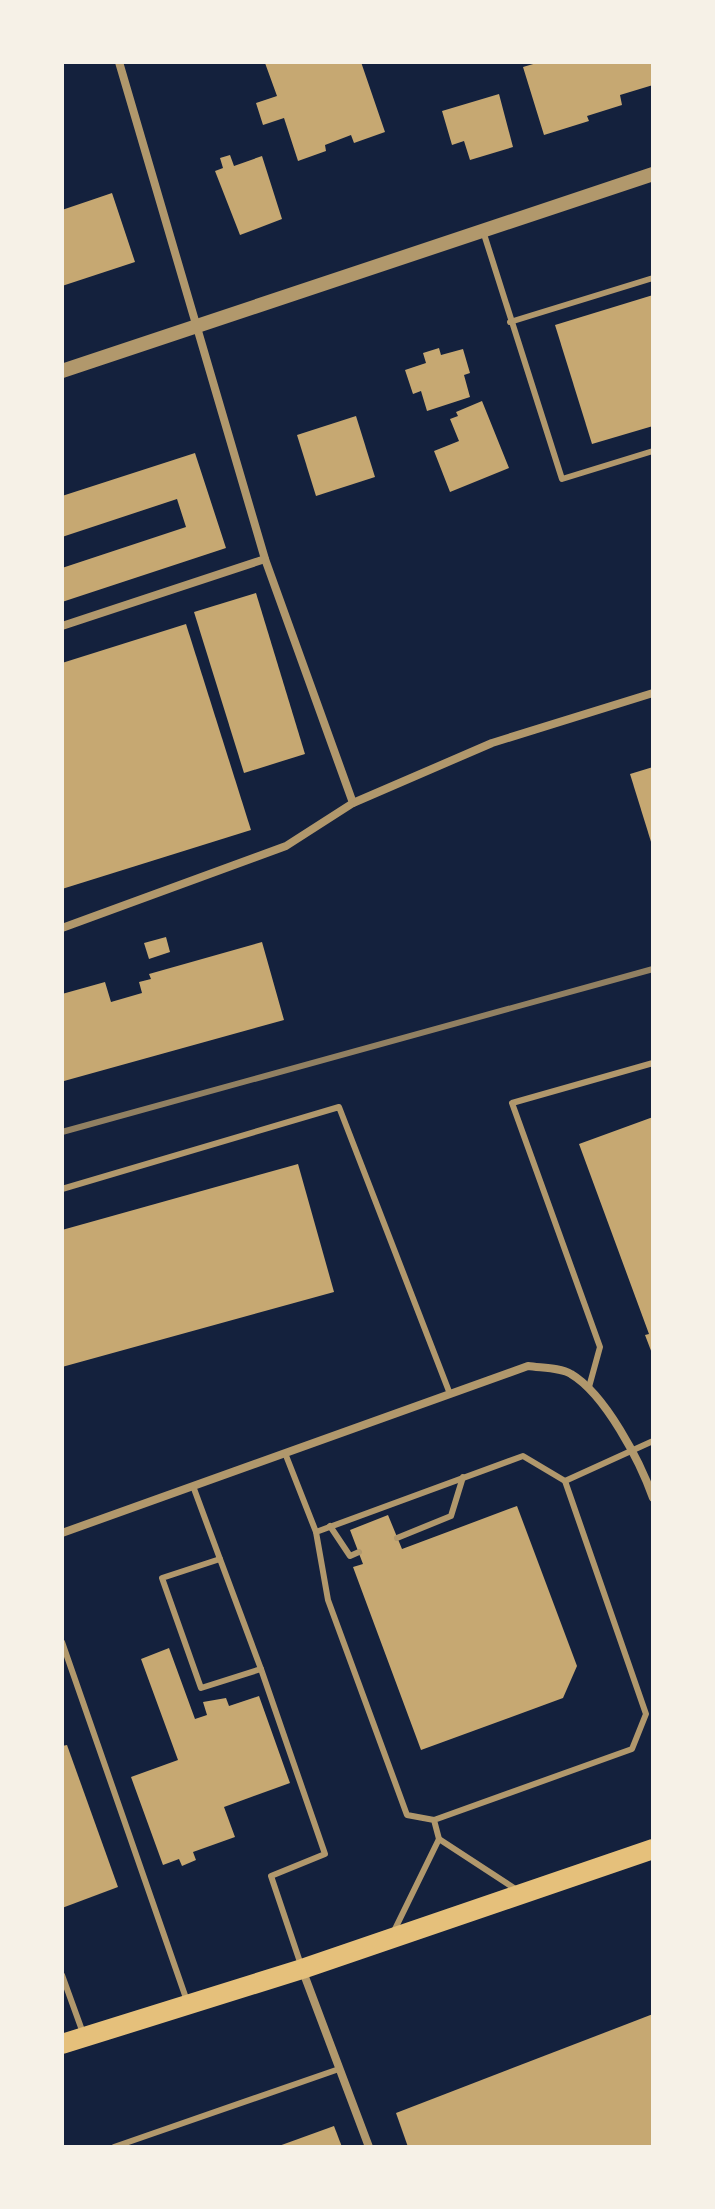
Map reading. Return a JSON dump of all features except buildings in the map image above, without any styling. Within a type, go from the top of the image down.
[{"type":"main road","points":[[62,2044],[302,1969],[653,1849]]},
{"type":"street","points":[[119,62],[265,559],[353,803]]},
{"type":"street","points":[[62,371],[653,174]]},
{"type":"street","points":[[62,626],[265,559]]},
{"type":"street","points":[[62,928],[286,846],[353,803],[492,743],[653,693]]},
{"type":"street","points":[[62,1533],[528,1366],[568,1371],[589,1387],[630,1451],[653,1498]]},
{"type":"street","points":[[302,1969],[369,2147]]},
{"type":"lane","points":[[483,231],[562,479],[653,451]]},
{"type":"lane","points":[[510,322],[653,278]]},
{"type":"lane","points":[[589,1387],[600,1347],[512,1103],[653,1063]]},
{"type":"lane","points":[[62,1189],[339,1107],[450,1394]]},
{"type":"lane","points":[[565,1481],[653,1441]]},
{"type":"lane","points":[[285,1453],[316,1532],[328,1600],[407,1815],[434,1820],[632,1749],[646,1714],[565,1481],[523,1456],[316,1532]]},
{"type":"lane","points":[[397,1538],[451,1516],[463,1477]]},
{"type":"lane","points":[[193,1486],[325,1854],[271,1876],[302,1969]]},
{"type":"lane","points":[[330,1526],[350,1556],[359,1552]]},
{"type":"lane","points":[[220,1559],[162,1578],[201,1688],[261,1669]]},
{"type":"lane","points":[[62,1642],[188,2004]]},
{"type":"lane","points":[[391,1938],[439,1839],[434,1820]]},
{"type":"lane","points":[[439,1839],[522,1893]]},
{"type":"lane","points":[[62,1975],[84,2037]]},
{"type":"lane","points":[[114,2147],[339,2069]]},
{"type":"railway","points":[[62,1132],[653,969]]}]
